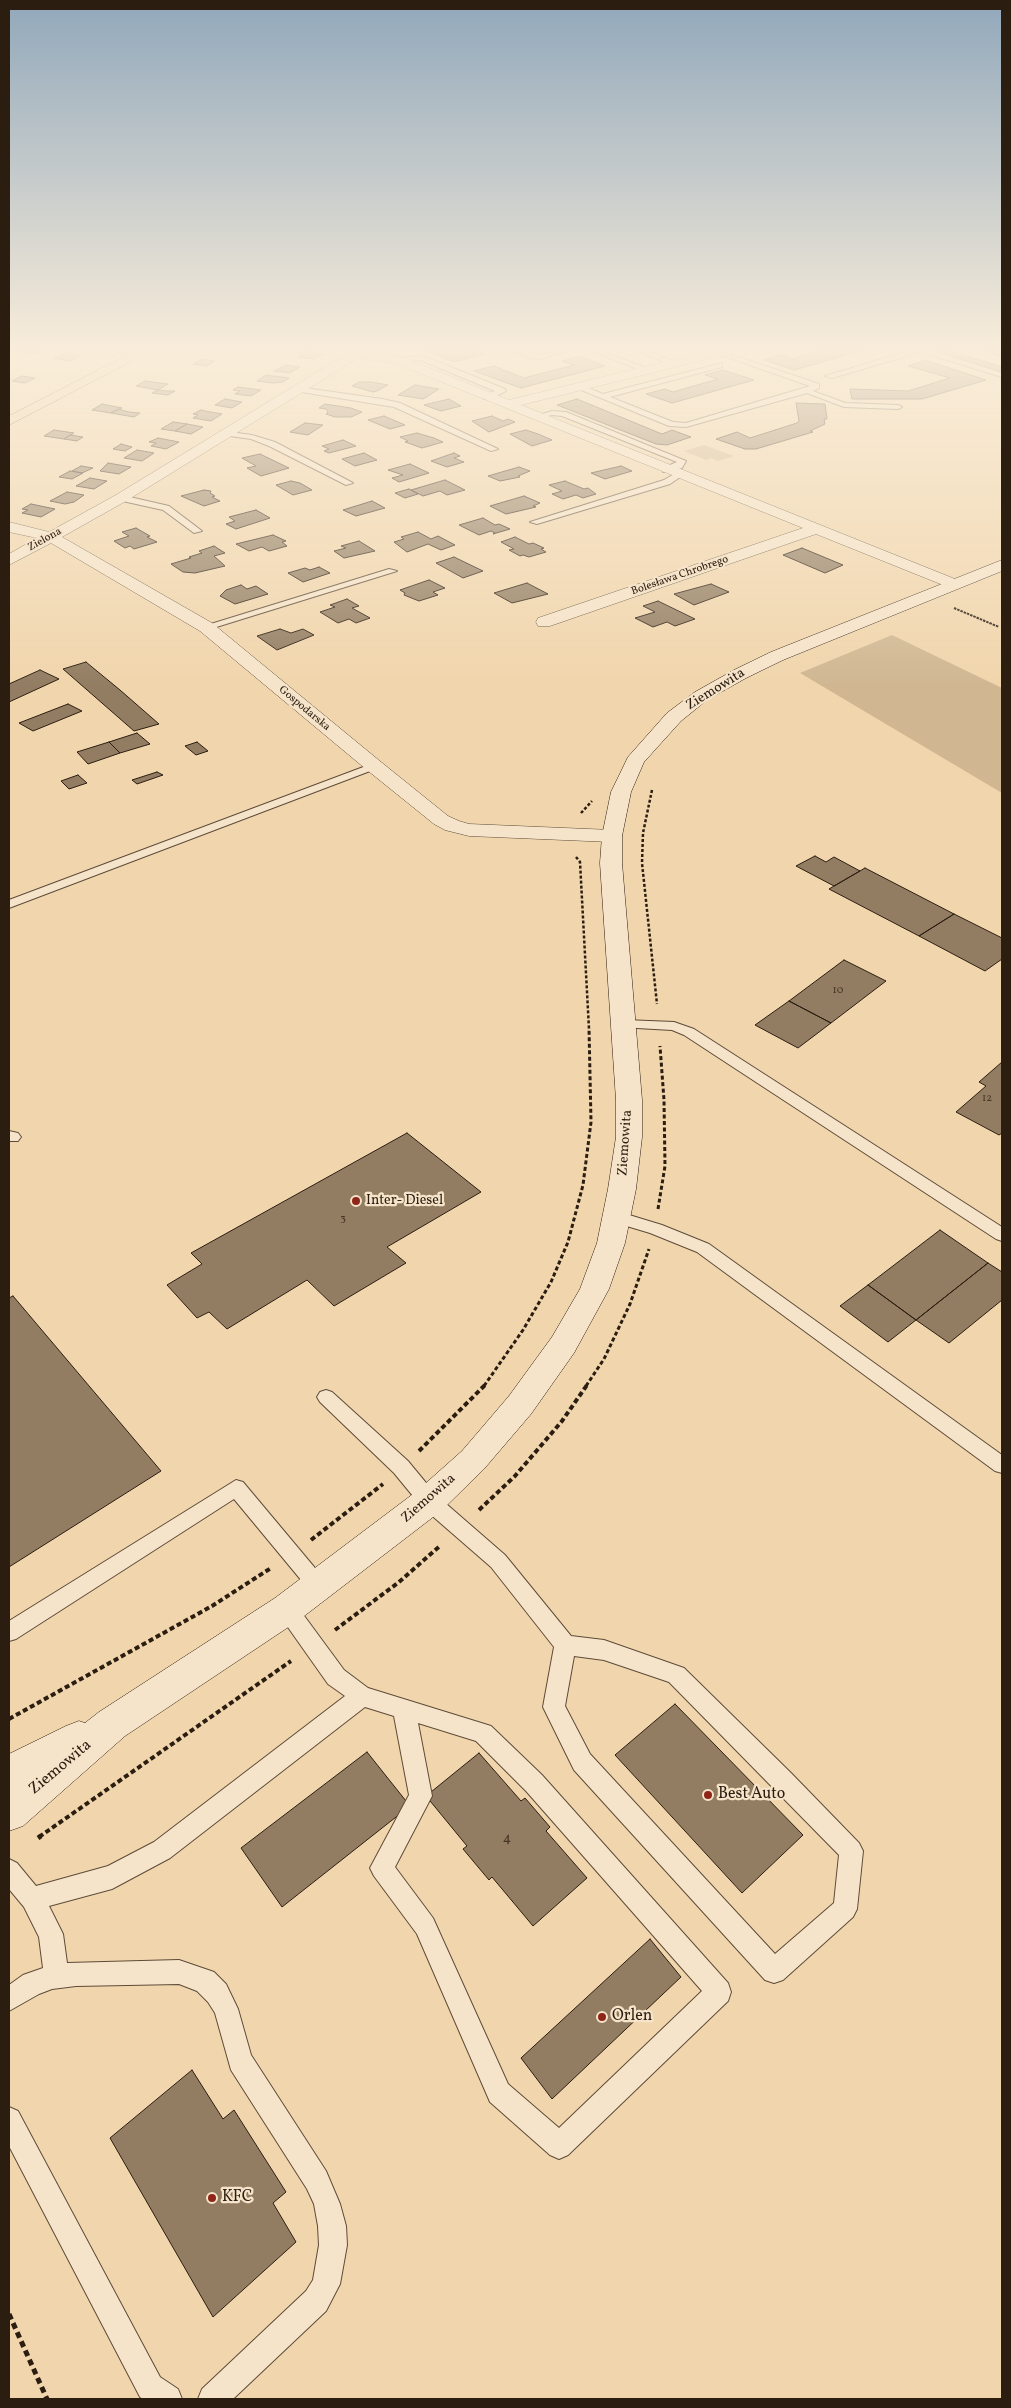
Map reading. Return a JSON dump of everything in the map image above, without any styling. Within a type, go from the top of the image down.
[{"type":"street","name":"Zielona","points":[[9,560],[121,498],[180,461]]},
{"type":"street","points":[[647,461],[816,529],[952,595]]},
{"type":"street","name":"Gospodarska","points":[[9,527],[52,536],[206,626],[374,766],[441,820],[452,826],[469,830],[612,836]]},
{"type":"street","name":"Bolesława Chrobrego","points":[[544,622],[816,529]]},
{"type":"street","name":"Ziemowita","points":[[9,1812],[112,1724],[287,1609],[429,1502],[473,1460],[514,1412],[563,1345],[594,1289],[611,1243],[629,1137],[629,1100],[612,863],[612,836],[621,792],[635,761],[674,717],[701,696],[777,656],[952,595],[1002,565]]},
{"type":"street","name":"Ziemowita","points":[[9,1773],[112,1724]]},
{"type":"lane","points":[[306,461],[349,483]]},
{"type":"lane","points":[[534,522],[667,482],[673,472]]},
{"type":"lane","points":[[121,498],[166,508],[197,531]]},
{"type":"lane","points":[[206,626],[392,571]]},
{"type":"lane","points":[[9,904],[374,766]]},
{"type":"lane","points":[[624,1024],[674,1026],[689,1032],[1002,1235]]},
{"type":"lane","points":[[616,1217],[656,1228],[703,1248],[1002,1465]]},
{"type":"lane","points":[[326,1397],[401,1467],[429,1502],[498,1561],[565,1644],[604,1650],[676,1675],[783,1780],[851,1851],[845,1910],[774,1971],[582,1762],[554,1707],[565,1644]]},
{"type":"lane","points":[[9,1632],[236,1488],[318,1586]]},
{"type":"lane","points":[[287,1609],[336,1677],[362,1696],[483,1733],[534,1783],[719,1992],[559,2146],[499,2093],[464,2008],[425,1926],[382,1868],[421,1796],[404,1710]]},
{"type":"lane","points":[[32,1899],[112,1877],[162,1850],[362,1696]]},
{"type":"lane","points":[[9,1871],[32,1899],[51,1934],[57,1977]]},
{"type":"lane","points":[[9,1999],[32,1984],[57,1977],[130,1972],[179,1972],[205,1981],[217,1993],[226,2009],[240,2061],[317,2180],[327,2204],[333,2245],[326,2284],[316,2301],[212,2399]]},
{"type":"lane","points":[[9,2120],[150,2387],[168,2399]]},
{"type":"path","points":[[952,595],[999,627]]},
{"type":"path","points":[[33,1841],[313,1646],[399,1582],[515,1476],[562,1421],[604,1359],[630,1304],[656,1228],[665,1166],[664,1100],[659,1025],[642,863],[643,833],[654,786]]},
{"type":"path","points":[[9,1719],[212,1606],[291,1554],[368,1497],[487,1382],[523,1330],[551,1282],[568,1242],[583,1185],[591,1122],[588,997],[580,862],[567,843],[570,824],[593,800],[596,793]]},
{"type":"path","points":[[9,2314],[47,2399]]},
{"type":"shaded area","points":[[892,635],[1002,688],[1002,793],[800,673]]},
{"type":"building","points":[[248,461],[275,461],[289,468],[261,476],[247,468],[256,466]]},
{"type":"building","points":[[346,461],[372,461],[355,466]]},
{"type":"building","points":[[432,461],[464,462],[447,467]]},
{"type":"building","points":[[108,463],[131,467],[119,474],[100,471]]},
{"type":"building","points":[[410,464],[429,473],[399,482],[392,478],[403,475],[388,470]]},
{"type":"building","points":[[81,466],[93,468],[82,473],[72,471]]},
{"type":"building","points":[[621,466],[632,471],[605,479],[591,473]]},
{"type":"building","points":[[519,467],[530,471],[518,476],[520,477],[500,481],[488,476]]},
{"type":"building","points":[[70,471],[83,473],[72,479],[59,477]]},
{"type":"building","points":[[90,478],[107,481],[94,489],[76,486]]},
{"type":"building","points":[[445,480],[465,490],[447,495],[440,491],[423,496],[411,490]]},
{"type":"building","points":[[291,481],[300,483],[312,490],[293,495],[276,485]]},
{"type":"building","points":[[565,481],[584,489],[588,488],[596,494],[583,498],[576,495],[563,499],[552,494],[562,491],[549,485]]},
{"type":"building","points":[[409,489],[418,494],[405,498],[395,493]]},
{"type":"building","points":[[204,490],[211,491],[210,493],[215,496],[212,497],[220,501],[204,506],[181,496]]},
{"type":"building","points":[[67,492],[84,495],[74,502],[65,504],[50,501]]},
{"type":"building","points":[[524,496],[540,503],[533,506],[536,507],[506,514],[490,506]]},
{"type":"building","points":[[372,501],[385,508],[356,516],[343,510]]},
{"type":"building","points":[[31,504],[55,509],[41,517],[22,513],[28,510],[22,509]]},
{"type":"building","points":[[256,510],[270,518],[236,529],[226,524],[235,521],[229,517]]},
{"type":"building","points":[[483,518],[495,525],[499,524],[510,529],[493,534],[495,533],[491,531],[479,535],[459,525]]},
{"type":"building","points":[[136,528],[157,542],[134,549],[130,546],[125,548],[114,541],[129,536],[122,532]]},
{"type":"building","points":[[418,532],[431,539],[438,536],[455,545],[441,550],[428,544],[407,552],[394,542],[404,539],[401,537]]},
{"type":"building","points":[[273,535],[286,541],[282,542],[287,546],[269,551],[262,547],[249,551],[236,544]]},
{"type":"building","points":[[515,537],[529,544],[533,543],[544,548],[541,549],[546,552],[529,557],[520,556],[509,550],[514,549],[501,542]]},
{"type":"building","points":[[359,541],[375,551],[344,558],[334,551],[346,548],[341,546]]},
{"type":"building","points":[[214,546],[225,553],[214,556],[225,566],[195,573],[183,572],[171,564],[191,558],[189,557],[202,553],[199,551]]},
{"type":"building","points":[[802,548],[843,565],[825,573],[783,555]]},
{"type":"building","points":[[454,557],[483,571],[463,578],[436,563]]},
{"type":"building","points":[[319,567],[330,573],[303,582],[288,573],[305,568],[310,570]]},
{"type":"building","points":[[429,580],[445,588],[433,592],[438,595],[419,601],[404,595],[405,593],[400,590]]},
{"type":"building","points":[[527,583],[548,594],[512,603],[494,593]]},
{"type":"building","points":[[711,584],[729,592],[694,605],[674,594]]},
{"type":"building","points":[[241,585],[247,589],[256,586],[268,594],[235,604],[220,596],[226,590]]},
{"type":"building","points":[[347,599],[359,606],[352,608],[370,618],[356,623],[349,619],[338,623],[320,612],[335,607],[330,605]]},
{"type":"building","points":[[658,601],[695,619],[675,626],[667,622],[653,627],[635,618],[655,612],[643,606]]},
{"type":"building","points":[[280,629],[291,633],[303,629],[314,635],[277,650],[257,636]]},
{"type":"building","points":[[86,662],[159,724],[134,731],[63,669]]},
{"type":"building","points":[[40,670],[59,679],[9,702],[9,684]]},
{"type":"building","points":[[68,704],[82,711],[33,731],[19,723]]},
{"type":"building","points":[[137,733],[150,744],[120,753],[109,742]]},
{"type":"building","points":[[109,742],[120,753],[88,764],[77,752]]},
{"type":"building","points":[[197,742],[208,751],[196,755],[185,746]]},
{"type":"building","points":[[157,772],[163,775],[137,784],[132,780]]},
{"type":"building","points":[[78,775],[87,783],[69,789],[61,781]]},
{"type":"building","points":[[815,856],[826,862],[834,857],[860,871],[834,886],[796,866]]},
{"type":"building","points":[[865,868],[954,914],[919,936],[829,889]]},
{"type":"building","points":[[954,914],[1002,938],[1002,959],[985,971],[919,936]]},
{"type":"building","points":[[844,960],[886,981],[831,1023],[789,1001]]},
{"type":"building","points":[[789,1001],[831,1023],[798,1048],[755,1025]]},
{"type":"building","points":[[1002,1062],[1002,1133],[999,1135],[956,1112],[986,1086],[979,1082]]},
{"type":"building","points":[[407,1133],[481,1192],[387,1247],[406,1263],[334,1306],[307,1280],[227,1329],[209,1312],[197,1318],[167,1285],[202,1264],[191,1253]]},
{"type":"building","points":[[940,1230],[988,1263],[916,1320],[868,1285]]},
{"type":"building","points":[[988,1263],[1002,1272],[1002,1300],[949,1343],[916,1320]]},
{"type":"building","points":[[868,1285],[916,1320],[888,1342],[840,1306]]},
{"type":"building","points":[[13,1296],[161,1471],[9,1567],[9,1298]]},
{"type":"building","name":"Best Auto","points":[[675,1704],[803,1835],[742,1893],[615,1755]]},
{"type":"building","points":[[367,1752],[410,1806],[282,1907],[241,1848]]},
{"type":"building","points":[[479,1753],[521,1801],[525,1798],[550,1827],[546,1831],[587,1878],[533,1926],[492,1877],[489,1880],[463,1849],[467,1846],[426,1796]]},
{"type":"building","name":"Orlen","points":[[650,1939],[681,1977],[552,2099],[521,2058]]},
{"type":"building","name":"KFC","points":[[192,2070],[223,2119],[234,2110],[286,2192],[273,2203],[296,2242],[213,2317],[110,2138]]},
{"type":"place","name":"Inter- Diesel","points":[[356,1201]]},
{"type":"place","name":"Best Auto","points":[[708,1795]]},
{"type":"place","name":"Orlen","points":[[602,2017]]},
{"type":"place","name":"KFC","points":[[212,2198]]}]
